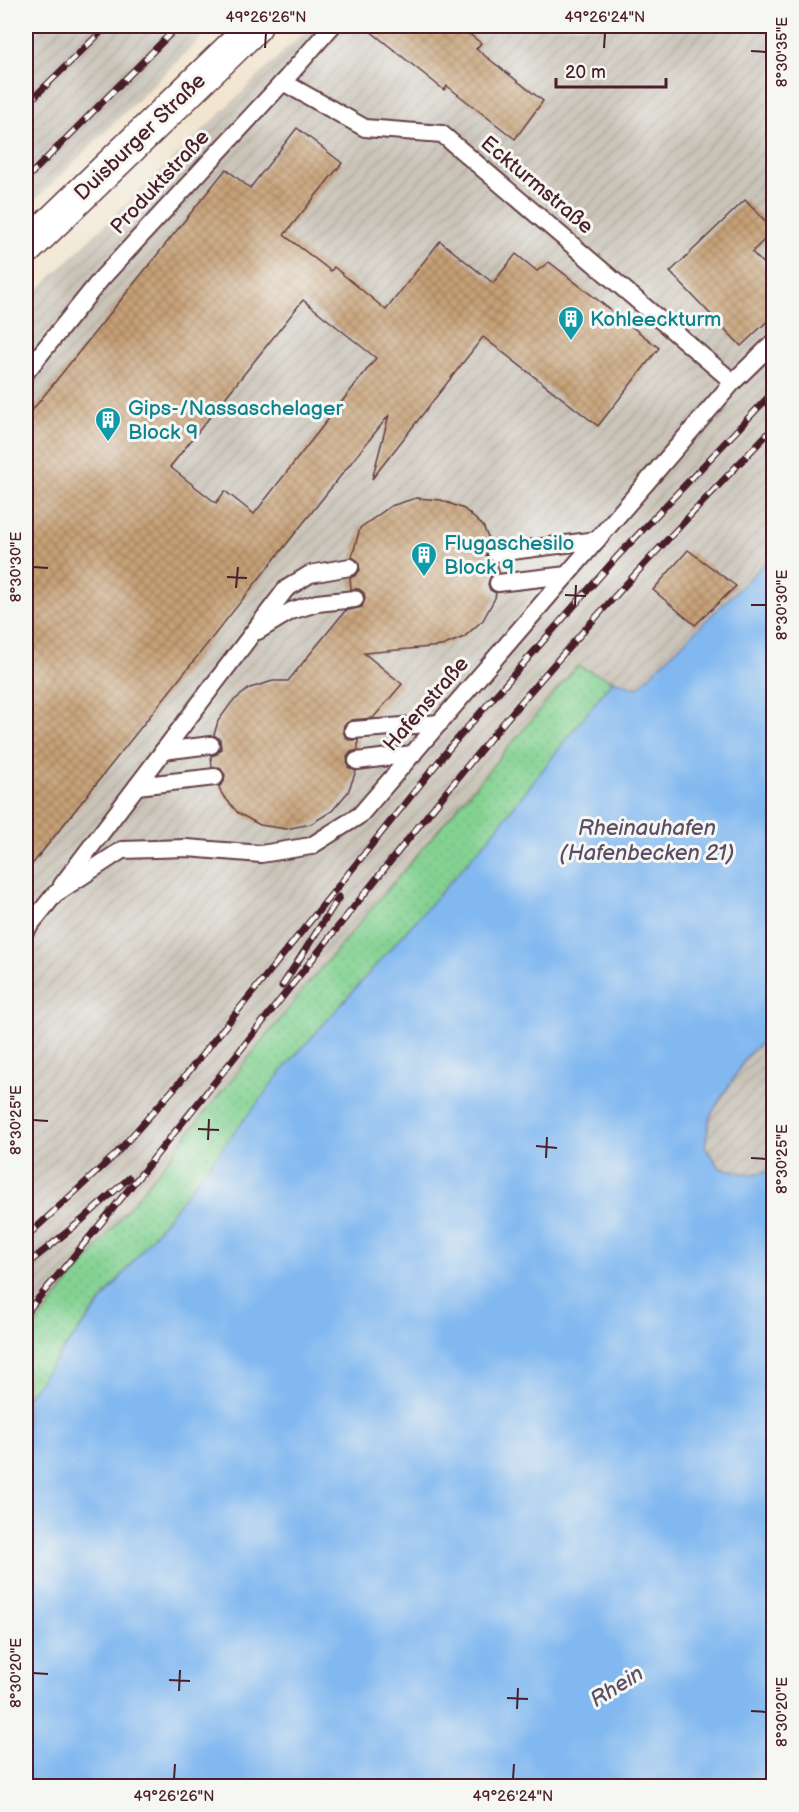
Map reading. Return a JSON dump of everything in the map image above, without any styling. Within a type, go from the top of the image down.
[{"type":"street","name":"Duisburger Straße","points":[[26,248],[255,26]]},
{"type":"lane","name":"Produktstraße","points":[[26,372],[101,279],[332,26]]},
{"type":"lane","name":"Eckturmstraße","points":[[283,82],[365,128],[442,134],[733,382]]},
{"type":"lane","name":"Hafenstraße","points":[[26,930],[55,894],[122,850],[186,848],[261,854],[311,846],[360,815],[733,382],[774,342]]},
{"type":"lane","points":[[496,553],[597,540]]},
{"type":"lane","points":[[55,894],[286,590],[310,574],[350,567]]},
{"type":"lane","points":[[498,584],[567,575]]},
{"type":"lane","points":[[250,636],[291,611],[317,603],[355,599]]},
{"type":"lane","points":[[353,730],[440,723]]},
{"type":"lane","points":[[163,751],[211,745]]},
{"type":"lane","points":[[357,761],[413,754]]},
{"type":"lane","points":[[137,786],[215,777]]},
{"type":"shaded area","points":[[26,26],[213,26],[26,209]]},
{"type":"shaded area","points":[[310,26],[773,26],[773,555],[636,688],[576,666],[317,973],[26,1336],[26,302]]},
{"type":"shaded area","points":[[773,1032],[773,1171],[749,1174],[719,1168],[705,1147],[710,1116],[748,1055]]},
{"type":"green space","points":[[577,666],[613,680],[490,837],[117,1281],[26,1398],[26,1336],[317,973]]},
{"type":"water","points":[[773,555],[773,1032],[748,1055],[710,1116],[705,1147],[720,1168],[749,1174],[773,1171],[773,1786],[26,1786],[26,1398],[288,1064],[490,837],[613,680],[637,688]]},
{"type":"building","points":[[364,26],[459,26],[481,43],[476,49],[543,101],[515,139],[447,86],[444,90]]},
{"type":"building","points":[[297,128],[342,163],[284,235],[331,271],[334,267],[386,310],[440,241],[493,283],[516,254],[537,271],[549,262],[659,348],[598,426],[483,337],[372,479],[389,415],[26,872],[26,418],[226,169],[250,188]],"holes":[[[303,300],[376,358],[254,514],[225,491],[216,503],[170,467]]]},
{"type":"building","points":[[745,200],[774,230],[752,252],[774,275],[774,315],[741,346],[670,272]]},
{"type":"building","points":[[416,498],[441,500],[464,509],[483,526],[491,544],[487,548],[486,555],[491,562],[497,563],[499,572],[491,575],[488,584],[490,590],[496,593],[495,598],[483,620],[464,637],[442,646],[364,653],[402,684],[373,718],[352,720],[344,725],[345,736],[349,740],[358,740],[358,750],[351,752],[347,757],[348,767],[356,771],[348,792],[332,811],[311,824],[286,829],[260,825],[238,813],[219,787],[224,782],[225,775],[220,768],[212,767],[211,756],[217,754],[221,749],[220,739],[214,735],[218,721],[232,702],[250,688],[273,681],[288,681],[345,611],[362,607],[364,593],[359,589],[351,589],[350,578],[360,570],[358,561],[352,557],[360,528],[391,506]]},
{"type":"building","points":[[688,550],[736,586],[695,625],[653,590]]},
{"type":"railway","points":[[26,33],[32,26]]},
{"type":"railway","points":[[26,105],[107,26]]},
{"type":"railway","points":[[26,179],[178,26]]},
{"type":"railway","points":[[26,1237],[114,1156],[186,1075],[452,745],[616,558],[774,391]]},
{"type":"railway","points":[[26,1313],[505,720],[618,593],[774,427]]},
{"type":"railway","points":[[282,986],[339,897]]},
{"type":"railway","points":[[26,1265],[129,1178]]},
{"type":"place","name":"Kohleeckturm","points":[[571,342]]},
{"type":"place","name":"Gips-/Nassaschelager Block 9","points":[[108,443]]},
{"type":"place","name":"Flugaschesilo Block 9","points":[[424,578]]},
{"type":"water label","name":"Rheinauhafen (Hafenbecken 21)","points":[[647,840]]},
{"type":"water label","name":"Rhein","points":[[617,1687]]}]
